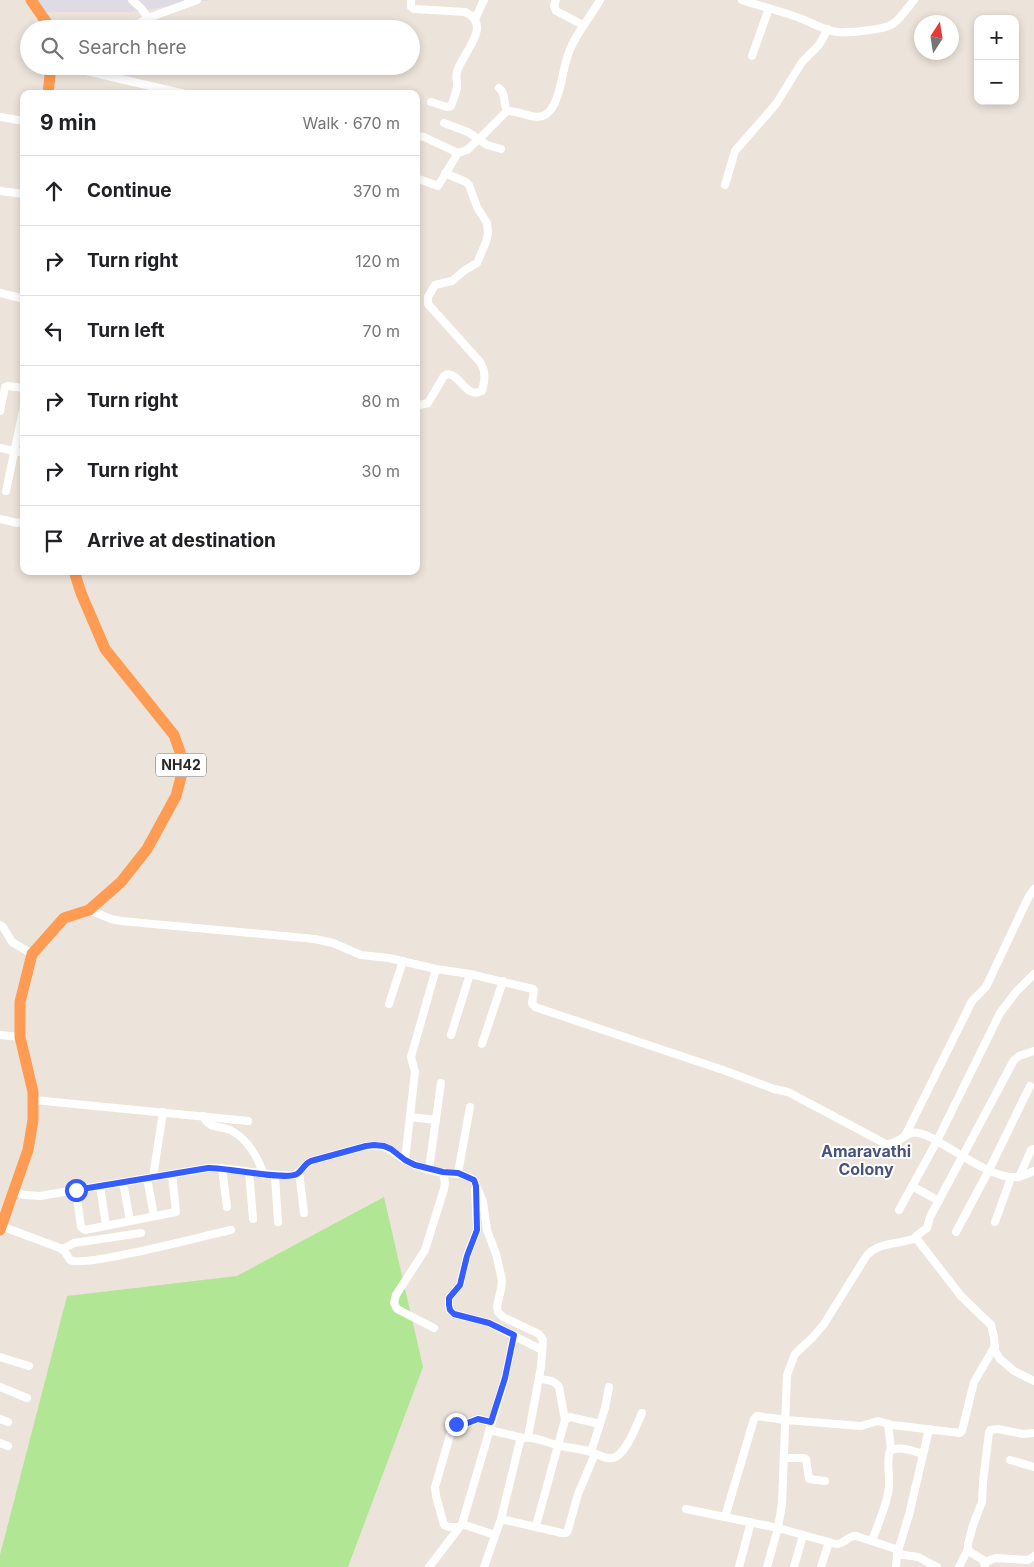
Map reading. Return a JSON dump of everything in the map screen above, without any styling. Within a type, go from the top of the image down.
[{"type":"highway","points":[[31,0],[45,20]]},
{"type":"highway","points":[[49,90],[51,75]]},
{"type":"highway","name":"NH42","points":[[1,1228],[28,1150],[33,1120],[34,1100],[20,1037],[20,1002],[32,954],[64,918],[89,910],[121,882],[147,849],[176,796],[182,774],[180,752],[174,735],[105,649],[75,575]]},
{"type":"street","points":[[132,0],[148,18]]},
{"type":"street","points":[[145,20],[197,0]]},
{"type":"street","points":[[411,0],[411,7],[414,9],[464,12],[471,15],[475,20],[477,34],[459,65],[456,77],[458,87],[451,106],[447,108],[431,102]]},
{"type":"street","points":[[475,20],[484,0]]},
{"type":"street","points":[[556,0],[554,6],[556,11],[583,26]]},
{"type":"street","points":[[742,0],[795,16],[836,32],[867,31],[889,26],[894,23],[914,0]]},
{"type":"street","points":[[500,88],[503,92],[504,105],[507,110],[538,116],[547,114],[559,91],[570,48],[597,1]]},
{"type":"street","points":[[752,56],[769,8]]},
{"type":"street","points":[[725,185],[735,151],[776,104],[802,62],[819,45],[828,29]]},
{"type":"street","points":[[103,75],[168,90]]},
{"type":"street","points":[[420,179],[438,186],[458,153],[467,150],[507,110]]},
{"type":"street","points":[[0,117],[20,120]]},
{"type":"street","points":[[444,123],[468,132],[487,145],[501,150]]},
{"type":"street","points":[[420,136],[458,153]]},
{"type":"street","points":[[420,405],[428,403],[444,376],[448,374],[455,376],[466,389],[478,393],[482,391],[485,372],[480,362],[428,304],[428,297],[435,285],[452,281],[466,269],[477,263],[488,233],[487,223],[477,207],[469,185],[445,173]]},
{"type":"street","points":[[0,191],[20,194]]},
{"type":"street","points":[[0,293],[20,298]]},
{"type":"street","points":[[0,406],[5,387],[20,388]]},
{"type":"street","points":[[6,491],[20,424]]},
{"type":"street","points":[[0,448],[20,452]]},
{"type":"street","points":[[0,472],[10,474]]},
{"type":"street","points":[[0,519],[20,522]]},
{"type":"street","points":[[904,1137],[972,1000],[986,987],[1034,889]]},
{"type":"street","points":[[89,910],[121,921],[315,939],[337,944],[361,955],[470,974],[533,989],[532,1002],[535,1007],[788,1092],[886,1144],[894,1144],[911,1133],[919,1133],[989,1170],[1015,1177],[1034,1171]]},
{"type":"street","points":[[0,925],[4,927],[12,942],[32,954]]},
{"type":"street","points":[[389,1004],[403,961]]},
{"type":"street","points":[[405,1160],[415,1072],[411,1057],[436,969]]},
{"type":"street","points":[[451,1035],[470,974]]},
{"type":"street","points":[[899,1210],[937,1141],[1000,1013],[1016,992],[1034,974]]},
{"type":"street","points":[[482,1044],[503,981]]},
{"type":"street","points":[[0,1034],[20,1037]]},
{"type":"street","points":[[767,1567],[778,1528],[782,1504],[786,1378],[795,1354],[824,1324],[863,1260],[873,1248],[908,1241],[916,1238],[927,1228],[930,1217],[1014,1060],[1034,1050]]},
{"type":"street","points":[[429,1169],[442,1082]]},
{"type":"street","points":[[956,1232],[1030,1086]]},
{"type":"street","points":[[34,1100],[248,1121]]},
{"type":"street","points":[[458,1173],[470,1106]]},
{"type":"street","points":[[154,1216],[150,1178],[162,1112]]},
{"type":"street","points":[[203,1116],[209,1125],[230,1130],[243,1140],[259,1162],[264,1174]]},
{"type":"street","points":[[410,1117],[436,1120]]},
{"type":"street","points":[[14,1191],[32,1197],[208,1168],[222,1168],[275,1176],[293,1175],[311,1161],[374,1145],[391,1149],[405,1160],[429,1169],[458,1173],[471,1178],[483,1202],[487,1230],[496,1254],[502,1280],[497,1306],[498,1312],[503,1317],[542,1336],[544,1344],[539,1379],[525,1438],[520,1441],[500,1519],[484,1567]]},
{"type":"street","points":[[995,1222],[1015,1177],[1031,1150],[1034,1149]]},
{"type":"street","points":[[222,1168],[227,1207]]},
{"type":"street","points":[[249,1172],[253,1220]]},
{"type":"street","points":[[299,1172],[304,1213]]},
{"type":"street","points":[[434,1328],[397,1309],[394,1303],[399,1290],[425,1250],[444,1189],[443,1172]]},
{"type":"street","points":[[76,1190],[81,1228],[85,1230],[177,1211],[172,1174]]},
{"type":"street","points":[[275,1176],[278,1222]]},
{"type":"street","points":[[123,1182],[130,1221]]},
{"type":"street","points":[[100,1186],[106,1225]]},
{"type":"street","points":[[476,1186],[476,1234],[467,1256],[460,1285],[449,1298],[450,1310],[454,1314],[489,1323],[542,1350]]},
{"type":"street","points":[[912,1186],[939,1201]]},
{"type":"street","points":[[1,1228],[63,1250],[70,1260],[76,1262],[103,1259],[231,1230]]},
{"type":"street","points":[[63,1250],[74,1243],[141,1233]]},
{"type":"street","points":[[916,1238],[960,1296],[991,1325],[996,1355],[1004,1364],[1034,1381]]},
{"type":"street","points":[[429,1567],[461,1525],[505,1378],[514,1335]]},
{"type":"street","points":[[725,1517],[756,1416],[861,1426],[878,1422],[929,1429],[962,1431],[974,1382],[995,1346]]},
{"type":"street","points":[[0,1357],[29,1366]]},
{"type":"street","points":[[536,1526],[565,1420],[559,1386],[553,1381],[539,1379]]},
{"type":"street","points":[[0,1387],[28,1398]]},
{"type":"street","points":[[500,1519],[566,1533],[593,1453],[609,1387]]},
{"type":"street","points":[[495,1535],[461,1525],[449,1527],[444,1524],[435,1491],[453,1425],[465,1424],[478,1419],[490,1426],[525,1438],[534,1438],[607,1458],[614,1458],[625,1448],[642,1413]]},
{"type":"street","points":[[565,1420],[570,1417],[600,1424]]},
{"type":"street","points":[[872,1541],[888,1496],[890,1479],[888,1458],[891,1449],[888,1424]]},
{"type":"street","points":[[896,1567],[898,1552],[929,1429]]},
{"type":"street","points":[[959,1567],[968,1549],[973,1525],[982,1502],[990,1430],[998,1429],[1018,1433],[1034,1433]]},
{"type":"street","points":[[891,1449],[908,1449],[923,1454]]},
{"type":"street","points":[[784,1458],[806,1459],[809,1479],[825,1481]]},
{"type":"street","points":[[1010,1460],[1034,1467]]},
{"type":"street","points":[[686,1509],[778,1528],[841,1544],[853,1536],[918,1557],[937,1567]]},
{"type":"street","points":[[739,1567],[751,1522]]},
{"type":"street","points":[[794,1567],[802,1535]]},
{"type":"street","points":[[821,1567],[829,1542]]},
{"type":"street","points":[[968,1549],[985,1565],[996,1558],[1030,1561]]},
{"type":"shaded area","points":[[38,0],[211,0],[130,12],[43,12]]},
{"type":"green space","points":[[384,1197],[423,1367],[348,1567],[0,1567],[0,1555],[67,1296],[237,1276]]},
{"type":"district","name":"Amaravathi Colony","points":[[866,1160]]},
{"type":"route","points":[[76,1190],[208,1168],[222,1168],[275,1176],[293,1175],[297,1174],[306,1163],[311,1161],[374,1145],[391,1149],[415,1165],[447,1173],[458,1173],[471,1178],[476,1186],[477,1230],[467,1256],[460,1285],[449,1298],[450,1310],[454,1314],[489,1323],[514,1335],[505,1378],[491,1422],[478,1419],[465,1424],[456,1424]]}]
